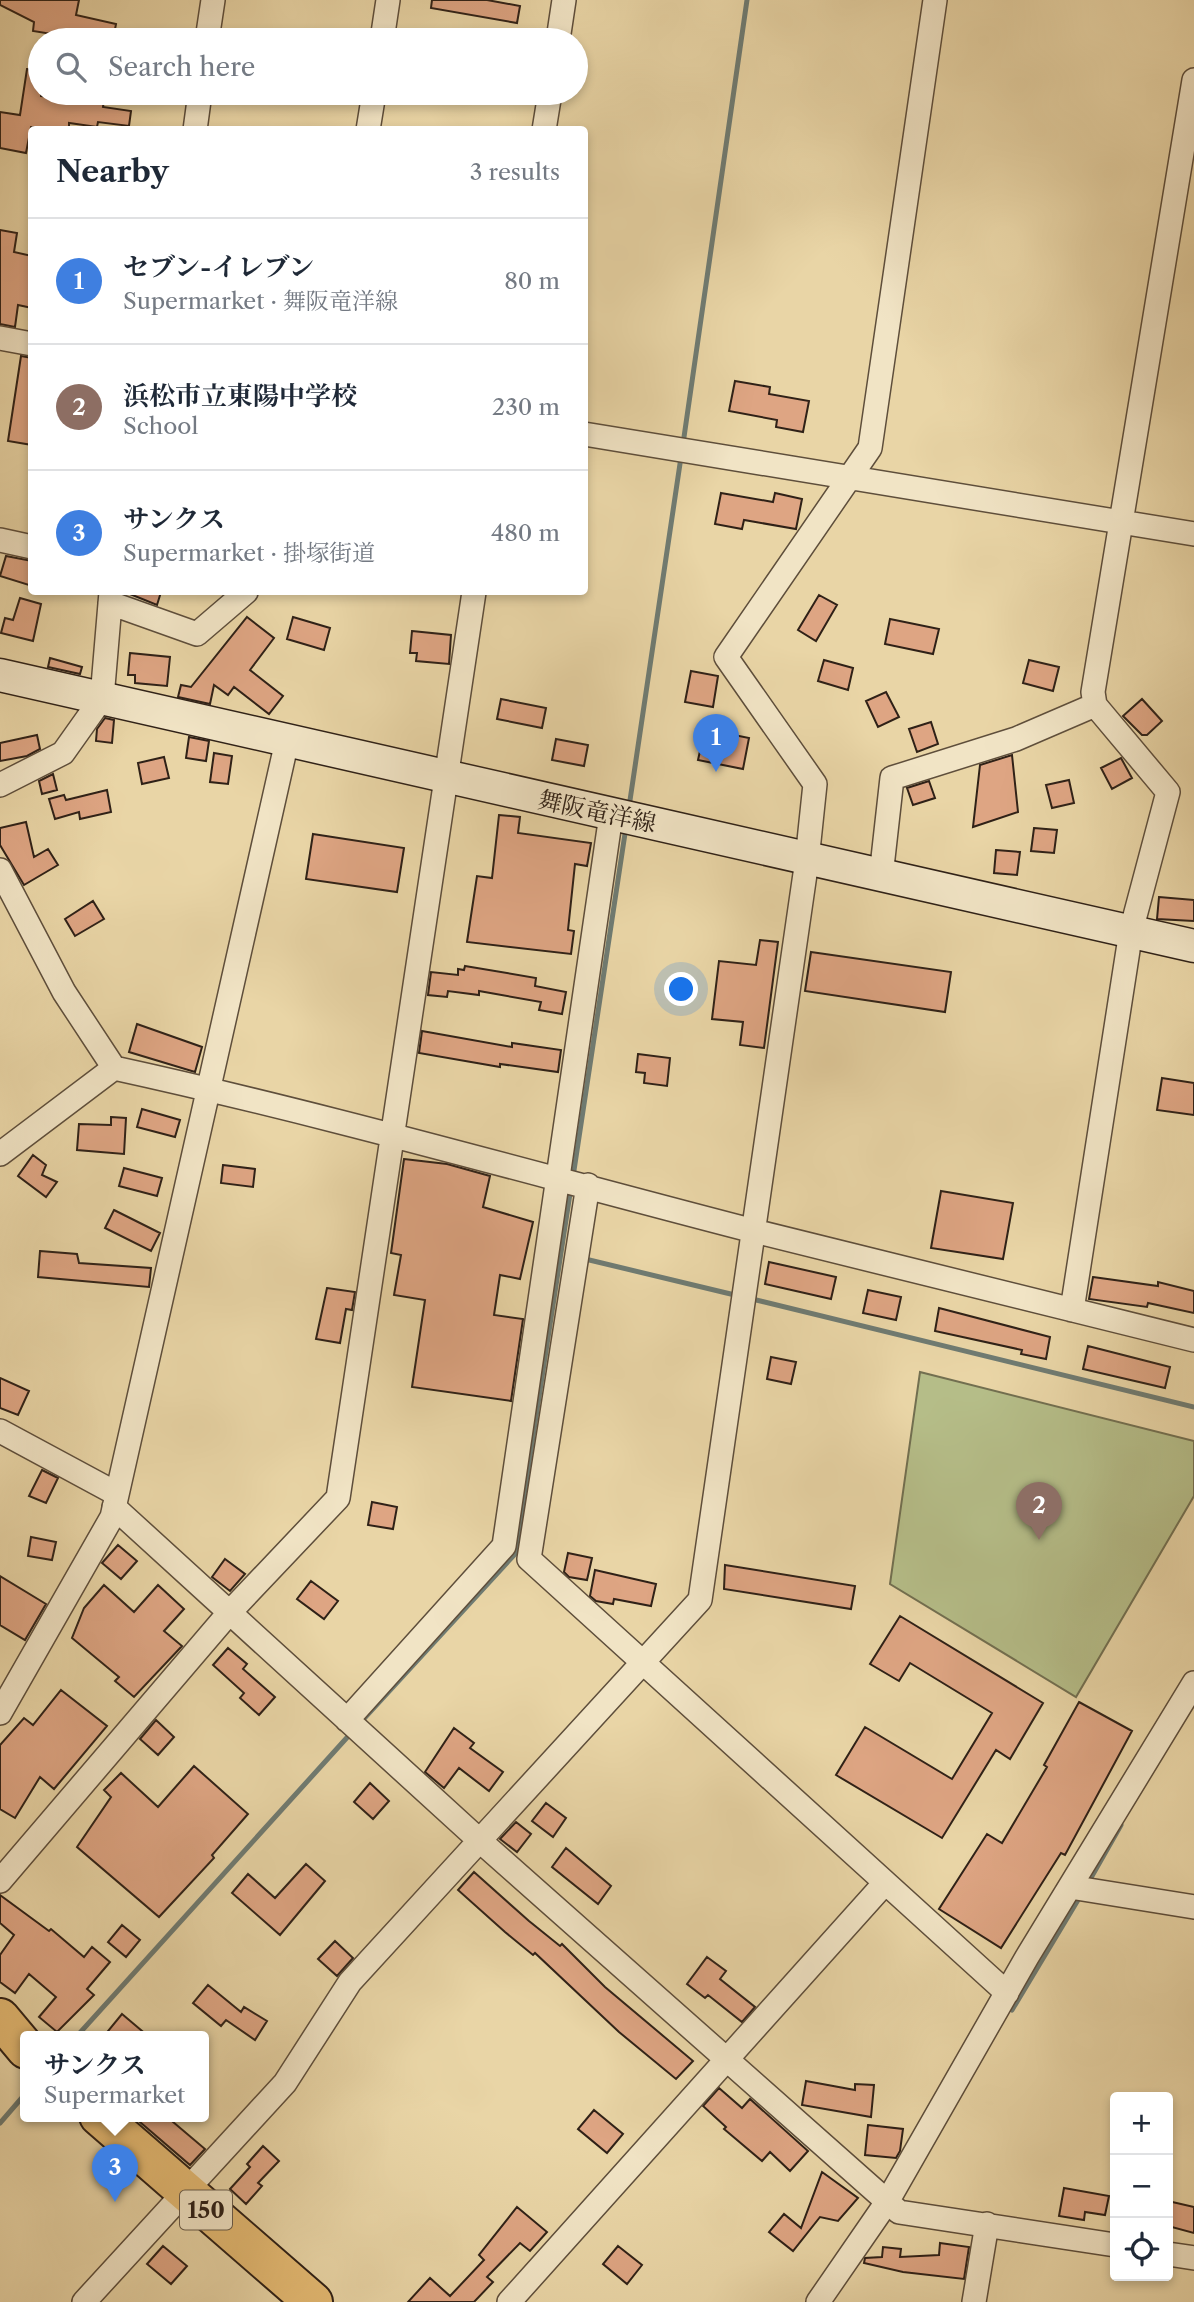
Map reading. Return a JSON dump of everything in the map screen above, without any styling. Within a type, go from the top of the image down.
[{"type":"highway","points":[[0,2018],[20,2042]]},
{"type":"highway","name":"150","points":[[106,2122],[313,2302]]},
{"type":"main road","name":"舞阪竜洋線","points":[[0,675],[1194,946]]},
{"type":"street","points":[[210,28],[213,0]]},
{"type":"street","points":[[384,28],[388,0]]},
{"type":"street","points":[[560,28],[564,0]]},
{"type":"street","points":[[84,2302],[285,2083],[350,1982],[699,1600],[807,860],[815,783],[726,657],[870,448],[935,0]]},
{"type":"street","points":[[1072,1310],[1131,931],[1168,792],[1095,705],[1093,692],[1194,80]]},
{"type":"street","points":[[196,126],[198,105]]},
{"type":"street","points":[[369,126],[371,105]]},
{"type":"street","points":[[545,126],[548,105]]},
{"type":"street","points":[[0,338],[28,343]]},
{"type":"street","points":[[588,435],[1194,534]]},
{"type":"street","points":[[0,540],[28,546]]},
{"type":"street","points":[[0,785],[63,753],[102,698],[110,597],[197,634],[242,595]]},
{"type":"street","points":[[0,1881],[229,1613],[338,1498],[474,595]]},
{"type":"street","points":[[881,876],[892,779],[1016,739],[1095,705]]},
{"type":"street","points":[[0,1713],[112,1517],[288,741]]},
{"type":"street","points":[[352,1724],[504,1546],[609,815]]},
{"type":"street","points":[[0,870],[8,903],[114,1068],[208,1089],[588,1185],[751,1230],[1194,1340]]},
{"type":"street","points":[[0,1154],[114,1068]]},
{"type":"street","points":[[588,1185],[529,1559],[1007,1993]]},
{"type":"street","points":[[0,1432],[115,1501],[229,1613],[479,1840],[899,2211],[1110,2244]]},
{"type":"street","points":[[818,2302],[887,2202],[1007,1993],[1194,1683]]},
{"type":"street","points":[[509,2302],[884,1884]]},
{"type":"street","points":[[1070,1887],[1194,1907]]},
{"type":"street","points":[[974,2302],[987,2224]]},
{"type":"street","points":[[1173,2255],[1194,2258]]},
{"type":"green space","points":[[920,1372],[1194,1441],[1194,1496],[1076,1697],[890,1584]]},
{"type":"building","points":[[0,0],[79,0],[76,15],[116,24],[115,28],[33,28],[34,22],[0,5]]},
{"type":"building","points":[[432,0],[487,0],[520,6],[517,23],[431,8]]},
{"type":"building","points":[[27,69],[28,105],[103,105],[131,111],[129,126],[98,122],[97,126],[69,123],[69,126],[28,126],[26,153],[0,148],[0,112],[20,115]]},
{"type":"building","points":[[0,230],[17,233],[14,252],[28,255],[28,307],[18,305],[15,327],[0,324]]},
{"type":"building","points":[[21,356],[28,357],[28,444],[8,441]]},
{"type":"building","points":[[735,381],[770,387],[769,394],[809,401],[803,432],[776,427],[777,420],[729,411]]},
{"type":"building","points":[[721,493],[773,502],[775,493],[802,499],[796,529],[744,520],[742,529],[715,524]]},
{"type":"building","points":[[6,556],[28,560],[28,585],[0,576]]},
{"type":"building","points":[[132,595],[160,595],[157,605]]},
{"type":"building","points":[[819,595],[837,605],[816,641],[798,630]]},
{"type":"building","points":[[20,598],[41,604],[33,641],[1,633],[5,618],[13,620]]},
{"type":"building","points":[[247,617],[274,638],[250,670],[283,696],[269,714],[234,687],[228,695],[214,685],[210,704],[178,697],[181,685],[191,687]]},
{"type":"building","points":[[293,617],[330,628],[324,650],[287,639]]},
{"type":"building","points":[[890,619],[939,629],[933,654],[885,644]]},
{"type":"building","points":[[412,631],[451,635],[449,664],[416,661],[417,653],[410,653]]},
{"type":"building","points":[[130,653],[170,657],[167,686],[135,683],[135,675],[128,675]]},
{"type":"building","points":[[50,658],[82,667],[80,674],[48,667]]},
{"type":"building","points":[[824,660],[853,668],[848,690],[818,681]]},
{"type":"building","points":[[1029,660],[1059,667],[1053,691],[1023,683]]},
{"type":"building","points":[[691,671],[718,676],[713,707],[685,702]]},
{"type":"building","points":[[886,692],[899,717],[878,727],[866,701]]},
{"type":"building","points":[[501,699],[546,708],[542,728],[497,719]]},
{"type":"building","points":[[1142,699],[1162,721],[1147,735],[1142,735],[1123,716]]},
{"type":"building","points":[[105,718],[114,720],[112,743],[96,741],[97,729]]},
{"type":"building","points":[[931,722],[938,744],[917,752],[909,729]]},
{"type":"building","points":[[705,729],[749,738],[743,769],[698,760]]},
{"type":"building","points":[[37,735],[40,749],[27,756],[0,761],[0,743]]},
{"type":"building","points":[[189,737],[209,741],[206,761],[186,758]]},
{"type":"building","points":[[556,739],[588,745],[584,766],[552,760]]},
{"type":"building","points":[[214,753],[232,756],[228,784],[210,782]]},
{"type":"building","points":[[1012,755],[1018,812],[973,827],[980,765]]},
{"type":"building","points":[[164,757],[169,778],[142,784],[138,763]]},
{"type":"building","points":[[1121,758],[1132,778],[1112,789],[1101,768]]},
{"type":"building","points":[[53,774],[57,790],[42,794],[39,781]]},
{"type":"building","points":[[1069,780],[1074,803],[1052,808],[1046,785]]},
{"type":"building","points":[[929,781],[935,798],[913,805],[907,788]]},
{"type":"building","points":[[107,790],[111,812],[80,819],[79,812],[55,819],[49,799],[64,795],[66,800]]},
{"type":"building","points":[[499,815],[520,817],[518,833],[591,843],[587,866],[575,864],[568,930],[574,931],[571,954],[467,942],[477,876],[492,878]]},
{"type":"building","points":[[26,822],[34,857],[48,849],[58,865],[24,885],[0,845],[0,828]]},
{"type":"building","points":[[1034,828],[1057,830],[1054,853],[1031,851]]},
{"type":"building","points":[[313,834],[404,848],[397,892],[306,879]]},
{"type":"building","points":[[996,850],[1020,852],[1017,875],[994,873]]},
{"type":"building","points":[[1159,897],[1194,900],[1194,921],[1157,919]]},
{"type":"building","points":[[93,901],[104,919],[75,936],[65,919]]},
{"type":"building","points":[[760,940],[778,942],[764,1048],[740,1045],[743,1022],[712,1019],[719,961],[756,965]]},
{"type":"building","points":[[811,952],[951,972],[945,1012],[805,991]]},
{"type":"building","points":[[465,966],[536,978],[535,986],[566,992],[562,1014],[539,1010],[541,1002],[479,991],[479,995],[448,991],[447,997],[428,995],[431,972],[458,975],[458,969],[464,970]]},
{"type":"building","points":[[137,1024],[202,1047],[195,1072],[129,1052]]},
{"type":"building","points":[[422,1031],[512,1047],[512,1043],[561,1050],[558,1072],[500,1064],[500,1067],[419,1053]]},
{"type":"building","points":[[638,1054],[670,1058],[667,1086],[644,1083],[645,1073],[636,1072]]},
{"type":"building","points":[[1162,1078],[1194,1083],[1194,1115],[1157,1110]]},
{"type":"building","points":[[142,1109],[180,1120],[175,1137],[137,1127]]},
{"type":"building","points":[[111,1117],[126,1118],[124,1154],[77,1150],[79,1124],[111,1125]]},
{"type":"building","points":[[33,1155],[46,1165],[42,1175],[57,1182],[46,1197],[18,1176]]},
{"type":"building","points":[[404,1159],[447,1164],[490,1176],[483,1207],[533,1222],[520,1279],[500,1275],[494,1315],[523,1319],[511,1401],[412,1387],[425,1300],[394,1295],[401,1255],[391,1253]]},
{"type":"building","points":[[223,1165],[255,1169],[253,1187],[221,1183]]},
{"type":"building","points":[[124,1168],[162,1178],[157,1196],[119,1186]]},
{"type":"building","points":[[941,1191],[1013,1203],[1003,1259],[931,1248]]},
{"type":"building","points":[[114,1210],[160,1233],[151,1251],[105,1228]]},
{"type":"building","points":[[40,1251],[77,1254],[79,1263],[151,1268],[149,1287],[38,1277]]},
{"type":"building","points":[[769,1262],[836,1277],[831,1299],[765,1284]]},
{"type":"building","points":[[1093,1277],[1158,1286],[1158,1282],[1194,1291],[1194,1313],[1148,1303],[1147,1307],[1089,1299]]},
{"type":"building","points":[[327,1288],[355,1292],[352,1310],[346,1309],[340,1343],[316,1339]]},
{"type":"building","points":[[868,1290],[901,1297],[896,1320],[863,1313]]},
{"type":"building","points":[[939,1308],[1050,1337],[1046,1359],[1021,1354],[1022,1350],[935,1331]]},
{"type":"building","points":[[1088,1346],[1170,1367],[1165,1388],[1083,1369]]},
{"type":"building","points":[[771,1357],[796,1362],[791,1384],[767,1379]]},
{"type":"building","points":[[0,1378],[29,1391],[18,1415],[0,1408]]},
{"type":"building","points":[[42,1470],[58,1478],[46,1503],[29,1496]]},
{"type":"building","points":[[372,1502],[397,1507],[393,1529],[368,1525]]},
{"type":"building","points":[[31,1537],[56,1542],[52,1560],[28,1556]]},
{"type":"building","points":[[118,1545],[137,1561],[121,1579],[102,1563]]},
{"type":"building","points":[[568,1553],[592,1558],[587,1580],[569,1577],[564,1572]]},
{"type":"building","points":[[225,1559],[245,1574],[230,1591],[212,1577]]},
{"type":"building","points":[[725,1565],[855,1586],[851,1609],[724,1589]]},
{"type":"building","points":[[595,1570],[656,1584],[651,1606],[614,1599],[613,1604],[596,1601],[590,1596]]},
{"type":"building","points":[[0,1576],[46,1604],[25,1640],[0,1625]]},
{"type":"building","points":[[311,1581],[338,1601],[324,1619],[297,1599]]},
{"type":"building","points":[[104,1585],[134,1612],[158,1585],[184,1609],[164,1631],[182,1646],[134,1697],[115,1681],[119,1677],[72,1638],[84,1608]]},
{"type":"building","points":[[900,1616],[1043,1703],[1010,1759],[996,1750],[942,1838],[836,1775],[865,1727],[952,1779],[992,1713],[910,1663],[899,1681],[870,1664]]},
{"type":"building","points":[[228,1648],[247,1664],[243,1669],[275,1697],[259,1715],[240,1698],[244,1693],[213,1665]]},
{"type":"building","points":[[61,1690],[107,1726],[54,1789],[40,1777],[15,1818],[0,1809],[0,1745],[24,1718],[33,1725]]},
{"type":"building","points":[[1079,1702],[1132,1731],[1065,1855],[1061,1853],[1001,1948],[939,1909],[987,1834],[1002,1843],[1047,1767],[1044,1765]]},
{"type":"building","points":[[156,1720],[174,1737],[158,1755],[140,1739]]},
{"type":"building","points":[[454,1728],[474,1743],[470,1748],[503,1772],[489,1791],[459,1768],[444,1788],[425,1772]]},
{"type":"building","points":[[194,1766],[248,1814],[212,1855],[214,1858],[159,1917],[77,1847],[111,1797],[104,1790],[121,1773],[158,1807]]},
{"type":"building","points":[[370,1783],[389,1801],[373,1819],[354,1802]]},
{"type":"building","points":[[546,1803],[566,1818],[553,1837],[532,1821]]},
{"type":"building","points":[[516,1822],[531,1834],[517,1852],[500,1839]]},
{"type":"building","points":[[566,1848],[611,1886],[598,1904],[552,1867]]},
{"type":"building","points":[[306,1864],[325,1881],[280,1935],[232,1893],[248,1874],[275,1898]]},
{"type":"building","points":[[474,1872],[529,1921],[560,1946],[562,1944],[605,1987],[693,2061],[676,2079],[619,2032],[535,1953],[533,1955],[458,1890]]},
{"type":"building","points":[[0,1895],[49,1931],[51,1929],[84,1957],[92,1947],[110,1962],[87,1989],[94,1995],[58,2031],[39,2017],[56,1997],[29,1974],[15,1993],[0,1982],[0,1955],[14,1935],[0,1923]]},
{"type":"building","points":[[122,1925],[140,1940],[126,1957],[108,1942]]},
{"type":"building","points":[[335,1941],[353,1958],[337,1976],[318,1959]]},
{"type":"building","points":[[707,1957],[726,1971],[720,1979],[755,2007],[742,2022],[708,1995],[705,1998],[687,1984]]},
{"type":"building","points":[[208,1985],[241,2012],[244,2007],[267,2021],[255,2040],[226,2020],[221,2026],[193,2003]]},
{"type":"building","points":[[122,2014],[142,2031],[108,2031]]},
{"type":"building","points":[[806,2081],[855,2090],[855,2084],[874,2085],[871,2117],[802,2105]]},
{"type":"building","points":[[719,2088],[742,2108],[750,2099],[808,2151],[790,2171],[770,2152],[762,2161],[724,2129],[726,2127],[703,2106]]},
{"type":"building","points":[[594,2110],[623,2134],[607,2153],[578,2129]]},
{"type":"building","points":[[140,2122],[173,2122],[205,2149],[190,2165]]},
{"type":"building","points":[[868,2125],[903,2129],[900,2151],[896,2158],[865,2155]]},
{"type":"building","points":[[263,2146],[279,2161],[258,2183],[262,2186],[246,2204],[230,2189],[250,2167],[247,2164]]},
{"type":"building","points":[[822,2172],[858,2198],[838,2221],[820,2217],[793,2251],[769,2232],[784,2214],[801,2228]]},
{"type":"building","points":[[1064,2188],[1109,2196],[1105,2215],[1085,2212],[1084,2220],[1059,2216]]},
{"type":"building","points":[[1173,2202],[1194,2207],[1194,2233],[1173,2227]]},
{"type":"building","points":[[517,2207],[547,2232],[530,2251],[520,2243],[487,2277],[493,2282],[474,2302],[408,2302],[430,2278],[450,2296],[484,2260],[479,2255]]},
{"type":"building","points":[[940,2243],[969,2247],[964,2279],[903,2272],[864,2263],[865,2258],[882,2257],[883,2247],[901,2249],[900,2257],[939,2255]]},
{"type":"building","points":[[163,2246],[187,2266],[171,2284],[147,2264]]},
{"type":"building","points":[[618,2246],[642,2265],[627,2284],[603,2264]]},
{"type":"waterway","points":[[683,444],[747,0]]},
{"type":"waterway","points":[[629,807],[681,457]]},
{"type":"waterway","points":[[573,1177],[626,827]]},
{"type":"waterway","points":[[359,1724],[515,1554],[571,1187]]},
{"type":"waterway","points":[[581,1258],[739,1296]]},
{"type":"waterway","points":[[748,1298],[1194,1407]]},
{"type":"waterway","points":[[82,2031],[352,1732]]},
{"type":"waterway","points":[[1088,1883],[1121,1825]]},
{"type":"waterway","points":[[1008,2006],[1012,2010],[1081,1895]]},
{"type":"waterway","points":[[0,2123],[20,2100]]},
{"type":"place","name":"セブン-イレブン","points":[[716,772]]},
{"type":"place","name":"浜松市立東陽中学校","points":[[1039,1540]]},
{"type":"place","name":"サンクス","points":[[115,2202]]}]
